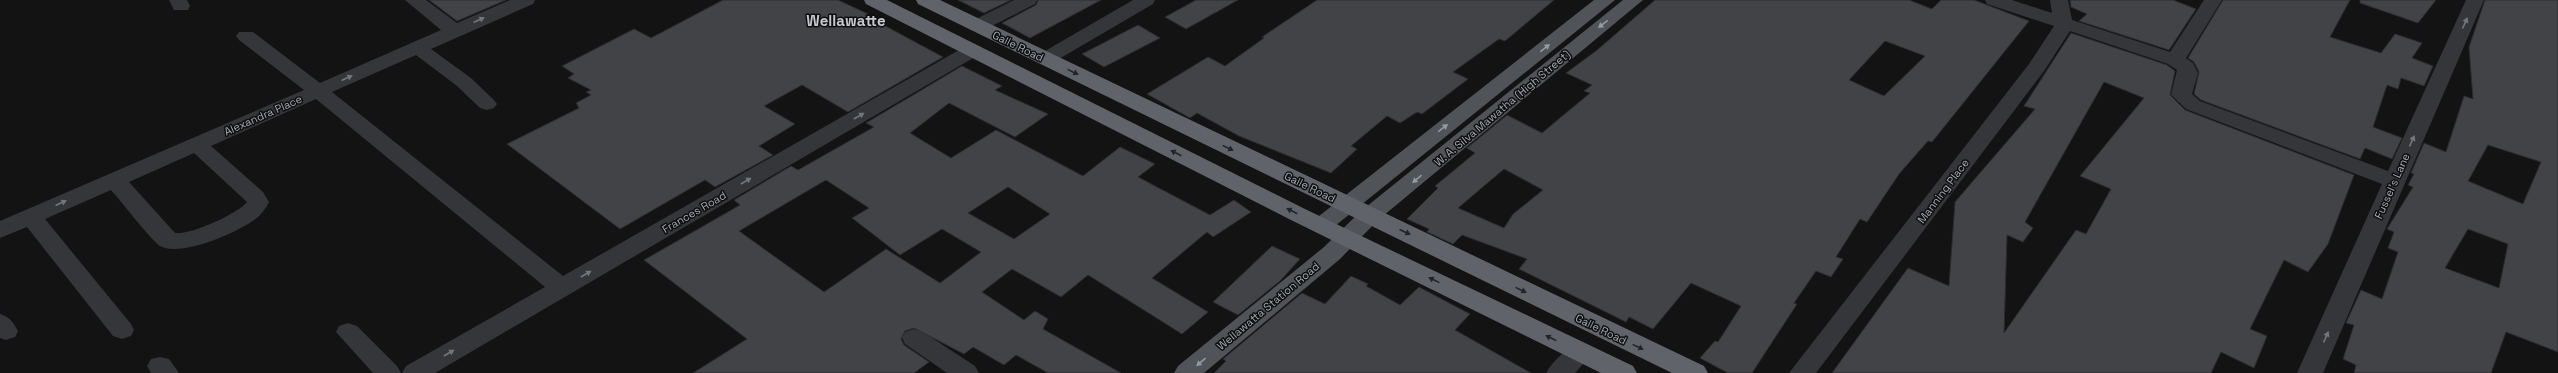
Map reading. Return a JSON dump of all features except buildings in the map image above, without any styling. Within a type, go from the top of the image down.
[{"type":"highway","points":[[873,0],[1322,225],[1347,236],[1580,353],[1624,373]]},
{"type":"highway","name":"Galle Road","points":[[925,0],[1694,373]]},
{"type":"main road","name":"W. A. Silva Mawatha (High Street)","points":[[1322,225],[1606,0]]},
{"type":"main road","name":"W. A. Silva Mawatha (High Street)","points":[[1347,236],[1369,216],[1634,0]]},
{"type":"main road","name":"Wellawatta Station Road","points":[[1187,373],[1332,253],[1347,236]]},
{"type":"street","points":[[414,0],[455,31]]},
{"type":"street","name":"Alexandra Place","points":[[0,230],[526,0]]},
{"type":"street","points":[[977,26],[1028,0]]},
{"type":"street","points":[[1045,59],[1146,0]]},
{"type":"street","points":[[1994,0],[2064,25],[2175,60],[2186,67],[2188,73],[2180,95],[2193,105],[2394,180]]},
{"type":"street","points":[[2059,0],[2064,25]]},
{"type":"street","points":[[2175,60],[2213,0]]},
{"type":"street","name":"Fussel's Lane","points":[[2310,373],[2394,180],[2475,0]]},
{"type":"street","name":"Manning Place","points":[[1802,373],[2037,67],[2064,25]]},
{"type":"street","points":[[246,36],[318,91],[562,288]]},
{"type":"street","points":[[418,47],[464,82],[487,104]]},
{"type":"street","name":"Frances Road","points":[[415,373],[973,50]]},
{"type":"street","points":[[114,179],[168,240],[176,243],[190,241],[252,210],[258,202],[255,197],[197,144]]},
{"type":"street","points":[[30,216],[122,330]]},
{"type":"street","points":[[348,332],[388,373]]},
{"type":"street","points":[[914,338],[966,373]]},
{"type":"street","points":[[1560,373],[1580,353]]},
{"type":"district","name":"Wellawatte","points":[[846,21]]}]
